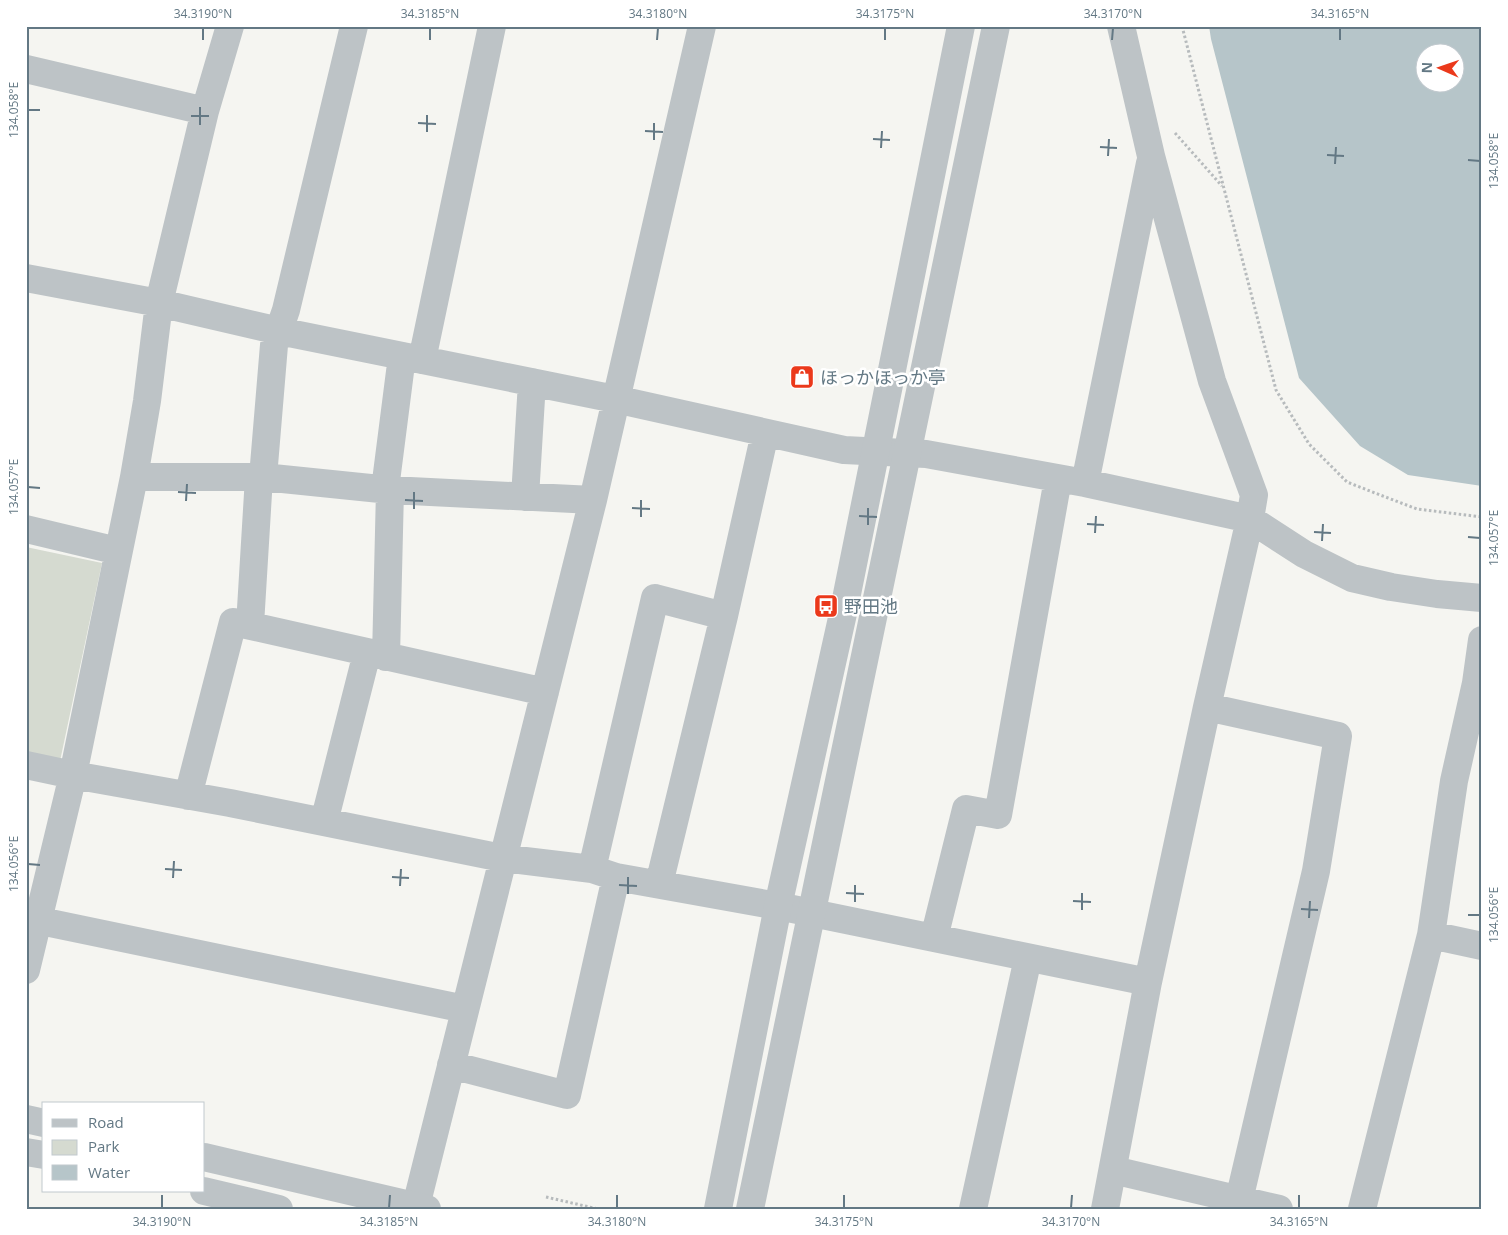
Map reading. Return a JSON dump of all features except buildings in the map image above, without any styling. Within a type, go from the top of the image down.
[{"type":"street","points":[[26,970],[32,920],[73,775],[134,477],[147,401],[159,303],[205,111],[230,26]]},
{"type":"street","points":[[250,626],[261,477],[274,345],[286,310],[354,26]]},
{"type":"street","points":[[324,822],[376,655],[388,490],[412,358],[492,26]]},
{"type":"street","points":[[205,1157],[422,1208],[451,1065],[593,500],[702,26]]},
{"type":"street","points":[[718,1209],[778,906],[826,694],[961,26]]},
{"type":"street","points":[[750,1209],[996,26]]},
{"type":"street","points":[[1105,1209],[1148,982],[1254,495],[1212,381],[1151,156],[1121,26]]},
{"type":"street","points":[[26,69],[205,111]]},
{"type":"street","points":[[1085,483],[1151,156]]},
{"type":"street","points":[[26,278],[159,303],[279,331],[615,399],[844,450],[926,454],[1085,483],[1250,519],[1304,554],[1352,578],[1391,587],[1482,598]]},
{"type":"street","points":[[526,497],[532,382]]},
{"type":"street","points":[[659,884],[724,616],[765,433]]},
{"type":"street","points":[[134,477],[261,477],[388,490],[593,500]]},
{"type":"street","points":[[934,938],[966,809],[998,815],[1058,479]]},
{"type":"street","points":[[26,529],[118,551]]},
{"type":"street","points":[[451,1065],[567,1095],[604,873],[655,598],[724,616]]},
{"type":"street","points":[[188,796],[233,622],[546,692]]},
{"type":"street","points":[[1362,1209],[1431,935],[1454,781],[1479,683],[1482,640]]},
{"type":"street","points":[[1207,707],[1338,736],[1316,871],[1240,1200]]},
{"type":"street","points":[[26,765],[230,803],[502,858],[604,873],[778,906],[1148,982]]},
{"type":"street","points":[[32,920],[465,1009]]},
{"type":"street","points":[[1431,935],[1482,946]]},
{"type":"street","points":[[973,1209],[1028,958]]},
{"type":"street","points":[[26,1119],[42,1123]]},
{"type":"street","points":[[26,1152],[42,1155]]},
{"type":"street","points":[[1113,1170],[1279,1209]]},
{"type":"street","points":[[205,1191],[261,1207]]},
{"type":"path","points":[[1182,26],[1276,390],[1309,444],[1347,482],[1417,509],[1482,517]]},
{"type":"path","points":[[1170,127],[1223,187]]},
{"type":"path","points":[[546,1196],[598,1209]]},
{"type":"green space","points":[[26,547],[102,563],[60,761],[26,754]]},
{"type":"water","points":[[1209,26],[1482,26],[1482,486],[1408,475],[1360,446],[1299,378]]},
{"type":"place","name":"ほっかほっか亭","points":[[802,377]]},
{"type":"place","name":"野田池","points":[[826,606]]}]
